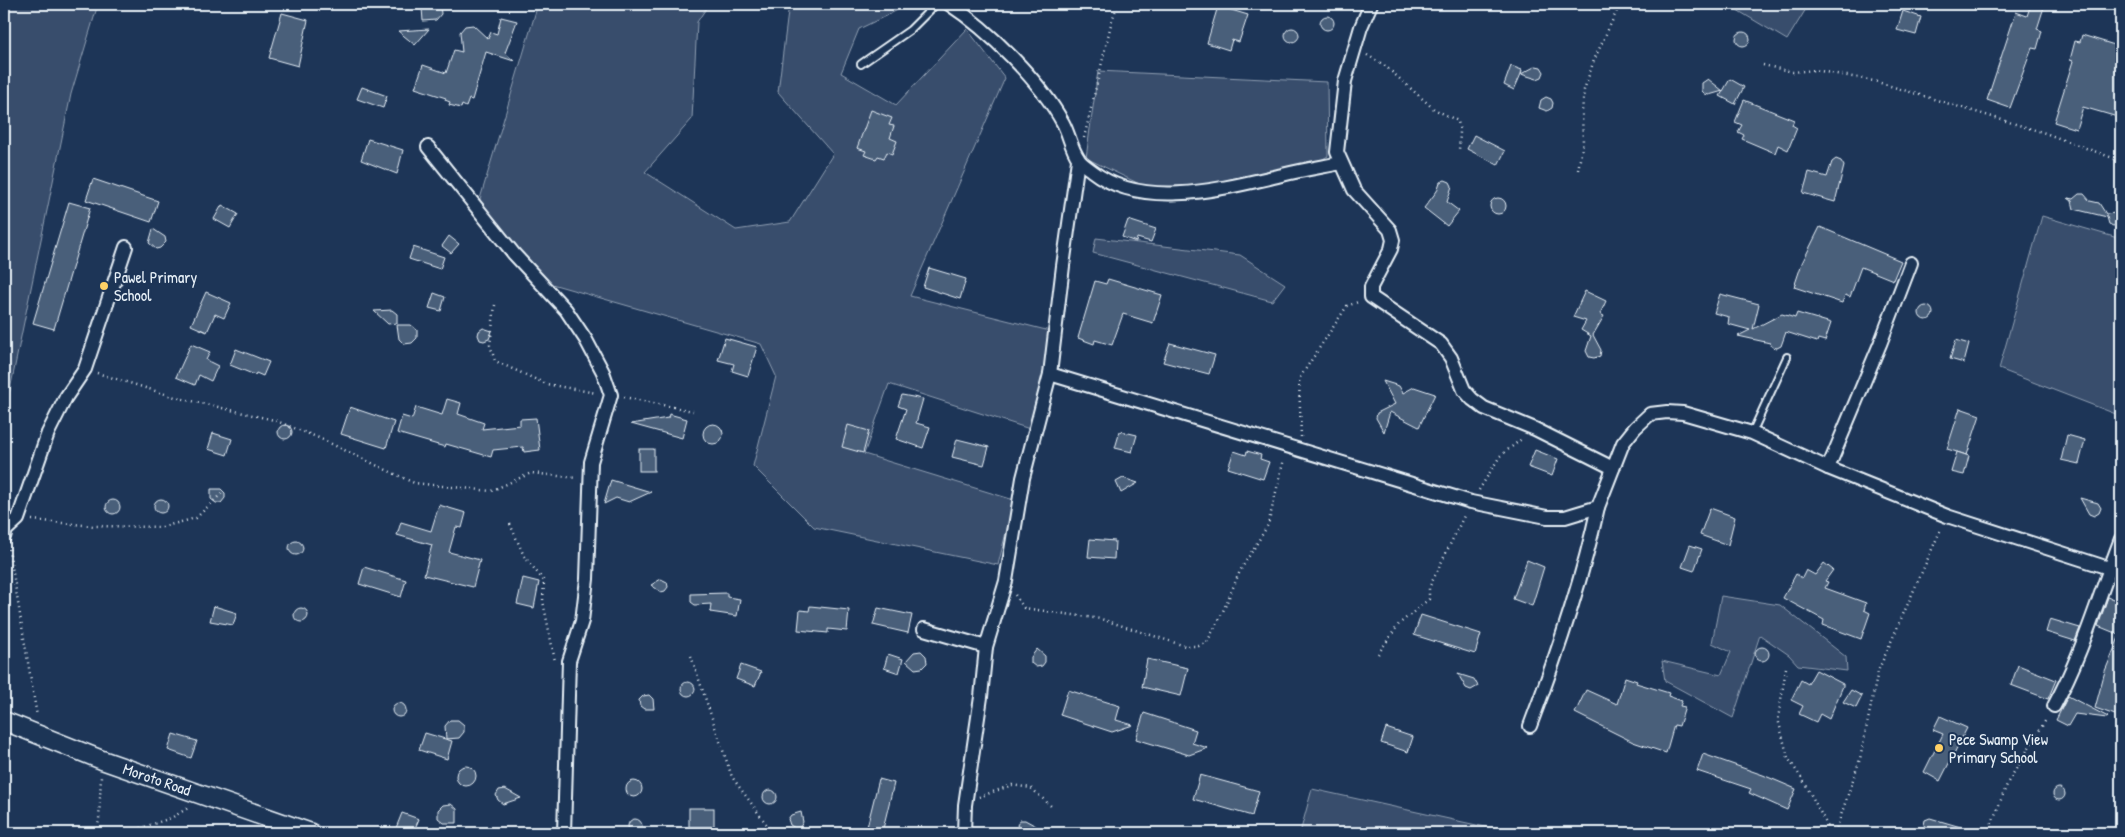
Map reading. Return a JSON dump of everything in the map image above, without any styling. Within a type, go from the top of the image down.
[{"type":"main road","name":"Moroto Road","points":[[4,721],[102,760],[312,833]]},
{"type":"street","points":[[949,4],[976,23],[1028,76],[1064,124],[1078,160],[1050,374],[1024,478],[1006,582],[986,647],[981,697],[965,805],[964,833]]},
{"type":"street","points":[[1371,4],[1354,48],[1345,81],[1339,126],[1338,152],[1341,163],[1354,190],[1390,230],[1393,240],[1391,249],[1372,287],[1371,297],[1441,344],[1451,358],[1464,390],[1484,408],[1535,429],[1613,468]]},
{"type":"street","points":[[428,147],[514,254],[566,310],[604,372],[610,395],[591,462],[587,579],[582,621],[569,661],[564,833]]},
{"type":"street","points":[[1078,160],[1099,176],[1118,185],[1142,191],[1184,194],[1223,189],[1341,163]]},
{"type":"street","points":[[5,534],[18,519],[48,433],[66,397],[85,369],[126,247]]},
{"type":"street","points":[[1828,468],[1912,262]]},
{"type":"street","points":[[1050,374],[1471,502],[1547,517],[1565,516],[1598,506]]},
{"type":"street","points":[[1530,726],[1549,673],[1588,548],[1598,506],[1623,443],[1650,414],[1683,413],[1752,434],[1828,468],[1947,516],[2116,570]]},
{"type":"street","points":[[2054,706],[2071,675],[2116,570],[2121,539]]},
{"type":"street","points":[[924,629],[986,647]]},
{"type":"lane","points":[[861,64],[910,30],[936,4]]},
{"type":"lane","points":[[1752,434],[1787,357]]},
{"type":"path","points":[[1078,160],[1112,20],[1118,4]]},
{"type":"path","points":[[1578,170],[1583,143],[1582,112],[1584,90],[1594,60],[1620,4]]},
{"type":"path","points":[[1354,48],[1384,65],[1434,109],[1458,120],[1460,132],[1459,151]]},
{"type":"path","points":[[1763,65],[1793,72],[1815,70],[1874,81],[2045,133],[2121,160]]},
{"type":"path","points":[[1301,451],[1299,379],[1347,306],[1371,297]]},
{"type":"path","points":[[495,305],[490,345],[495,361],[546,384],[627,397],[693,411]]},
{"type":"path","points":[[85,369],[175,397],[274,420],[319,438],[414,483],[491,491],[531,473],[576,479],[591,462]]},
{"type":"path","points":[[1378,654],[1399,624],[1429,599],[1429,588],[1471,502],[1500,456],[1535,429]]},
{"type":"path","points":[[1006,582],[1024,608],[1101,619],[1185,646],[1199,646],[1207,642],[1221,616],[1240,571],[1268,525],[1288,445]]},
{"type":"path","points":[[18,519],[94,526],[162,526],[196,518],[222,493]]},
{"type":"path","points":[[1836,833],[1860,759],[1878,671],[1947,516]]},
{"type":"path","points":[[510,524],[524,556],[544,581],[543,601],[554,661],[569,661]]},
{"type":"path","points":[[5,534],[40,734]]},
{"type":"path","points":[[691,656],[732,777],[773,833]]},
{"type":"path","points":[[1786,668],[1778,719],[1788,758],[1806,785],[1831,833]]},
{"type":"path","points":[[1988,833],[2008,782],[2054,706]]},
{"type":"path","points":[[96,833],[99,821],[102,760]]},
{"type":"path","points":[[965,805],[986,794],[1012,785],[1031,788],[1051,806]]},
{"type":"path","points":[[126,833],[171,818],[208,797]]},
{"type":"shaded area","points":[[4,4],[98,4],[71,94],[4,419]]},
{"type":"shaded area","points":[[538,4],[709,4],[697,22],[692,119],[645,172],[736,230],[790,222],[833,154],[778,92],[789,4],[910,4],[859,29],[841,73],[896,105],[967,29],[1005,78],[910,296],[1054,332],[1033,430],[889,384],[864,454],[1014,500],[998,565],[814,527],[753,466],[776,376],[761,344],[545,282],[477,209]]},
{"type":"shaded area","points":[[1727,4],[1809,4],[1787,40]]},
{"type":"shaded area","points":[[1098,71],[1327,82],[1328,156],[1279,183],[1160,194],[1086,158]]},
{"type":"shaded area","points":[[2042,216],[2121,239],[2121,416],[1999,369]]},
{"type":"shaded area","points":[[1096,238],[1240,255],[1285,284],[1272,301],[1093,253]]},
{"type":"shaded area","points":[[1721,596],[1780,605],[1846,657],[1847,671],[1798,665],[1789,655],[1760,635],[1733,718],[1665,681],[1662,661],[1721,675],[1731,652],[1712,643]]},
{"type":"shaded area","points":[[1312,789],[1513,833],[1300,833]]},
{"type":"building","points":[[425,4],[440,4],[441,14],[436,20],[423,21],[422,8]]},
{"type":"building","points":[[2031,4],[2045,4],[2037,29],[2042,31],[2037,49],[2032,48],[2010,108],[1987,100],[2016,12],[2027,16]]},
{"type":"building","points":[[1218,6],[1248,15],[1239,42],[1232,40],[1229,50],[1207,43]]},
{"type":"building","points":[[1903,11],[1921,17],[1916,35],[1897,30]]},
{"type":"building","points":[[282,13],[308,20],[298,66],[269,58]]},
{"type":"building","points":[[1324,16],[1330,16],[1334,23],[1330,30],[1324,30],[1320,26],[1320,20]]},
{"type":"building","points":[[501,17],[517,21],[505,53],[514,61],[486,52],[472,100],[469,99],[466,107],[462,105],[461,108],[449,105],[450,102],[445,100],[446,98],[415,88],[423,65],[446,73],[454,50],[462,52],[460,32],[465,26],[473,25],[488,39],[491,32],[497,34]]},
{"type":"building","points":[[1289,28],[1295,28],[1299,35],[1295,42],[1289,42],[1285,38],[1285,32]]},
{"type":"building","points":[[429,29],[415,45],[398,31]]},
{"type":"building","points":[[1743,32],[1748,34],[1750,39],[1748,44],[1743,46],[1738,44],[1736,39],[1738,34]]},
{"type":"building","points":[[2082,35],[2121,47],[2121,118],[2083,107],[2076,129],[2054,122],[2073,61],[2070,60],[2075,41],[2080,42]]},
{"type":"building","points":[[1511,66],[1522,70],[1514,90],[1504,85]]},
{"type":"building","points":[[1536,66],[1541,67],[1544,72],[1542,77],[1537,79],[1521,74]]},
{"type":"building","points":[[1708,79],[1723,91],[1709,95],[1705,94],[1702,91],[1702,83]]},
{"type":"building","points":[[1730,79],[1744,87],[1735,104],[1720,96]]},
{"type":"building","points":[[362,87],[387,96],[383,108],[357,99]]},
{"type":"building","points":[[1546,97],[1551,99],[1553,103],[1552,108],[1547,111],[1539,108],[1541,100]]},
{"type":"building","points":[[1744,100],[1794,120],[1792,125],[1797,128],[1788,150],[1778,145],[1775,153],[1742,139],[1744,135],[1738,132],[1742,125],[1735,122]]},
{"type":"building","points":[[871,110],[892,118],[889,125],[894,126],[890,138],[897,141],[892,154],[887,152],[884,158],[878,156],[876,159],[864,155],[866,151],[857,148]]},
{"type":"building","points":[[1474,135],[1505,151],[1498,165],[1467,149]]},
{"type":"building","points":[[368,139],[403,150],[397,174],[361,160]]},
{"type":"building","points":[[1836,159],[1841,161],[1844,166],[1835,202],[1803,193],[1809,172],[1827,177],[1832,162]]},
{"type":"building","points":[[93,179],[158,201],[151,222],[86,200]]},
{"type":"building","points":[[1445,180],[1450,182],[1452,186],[1447,202],[1459,211],[1447,226],[1424,208],[1437,191],[1440,182]]},
{"type":"building","points":[[2079,194],[2084,194],[2090,201],[2099,203],[2106,214],[2116,213],[2120,216],[2120,224],[2113,226],[2109,224],[2107,217],[2074,209],[2072,201],[2068,198],[2073,199]]},
{"type":"building","points":[[1498,198],[1504,200],[1506,206],[1504,212],[1498,214],[1492,212],[1490,206],[1492,200]]},
{"type":"building","points":[[69,202],[90,208],[54,329],[33,323]]},
{"type":"building","points":[[222,205],[238,214],[230,228],[214,219]]},
{"type":"building","points":[[1128,220],[1156,229],[1151,242],[1137,238],[1136,242],[1122,237]]},
{"type":"building","points":[[1820,227],[1901,261],[1893,280],[1861,267],[1850,297],[1845,295],[1842,303],[1794,287],[1802,263]]},
{"type":"building","points":[[153,229],[165,237],[166,242],[160,248],[156,249],[149,243]]},
{"type":"building","points":[[449,236],[459,244],[451,253],[442,246]]},
{"type":"building","points":[[413,247],[444,257],[440,269],[409,259]]},
{"type":"building","points":[[929,268],[966,279],[960,299],[923,287]]},
{"type":"building","points":[[1108,279],[1162,295],[1153,323],[1123,314],[1112,345],[1095,340],[1094,344],[1078,338],[1095,281],[1106,284]]},
{"type":"building","points":[[1585,291],[1606,301],[1600,314],[1604,316],[1593,335],[1601,350],[1600,356],[1594,358],[1589,357],[1586,351],[1591,336],[1581,330],[1586,321],[1573,317]]},
{"type":"building","points":[[206,292],[231,303],[224,318],[215,314],[207,332],[191,325]]},
{"type":"building","points":[[434,293],[445,297],[441,311],[429,308]]},
{"type":"building","points":[[1720,294],[1759,304],[1753,329],[1782,314],[1795,318],[1797,313],[1831,323],[1825,341],[1818,339],[1817,342],[1786,332],[1781,346],[1777,348],[1772,347],[1770,343],[1738,336],[1750,330],[1728,324],[1729,317],[1714,313]]},
{"type":"building","points":[[1926,306],[1931,308],[1933,313],[1931,318],[1926,320],[1921,318],[1919,313],[1921,308]]},
{"type":"building","points":[[392,310],[397,314],[397,323],[388,324],[374,311]]},
{"type":"building","points":[[397,325],[411,325],[417,330],[417,338],[412,343],[404,344],[399,339]]},
{"type":"building","points":[[483,328],[492,331],[489,339],[484,341],[480,340],[478,335],[479,331]]},
{"type":"building","points":[[725,338],[757,347],[748,376],[732,371],[734,364],[718,360]]},
{"type":"building","points":[[1956,340],[1969,344],[1964,363],[1950,359]]},
{"type":"building","points":[[1170,343],[1215,355],[1209,374],[1163,362]]},
{"type":"building","points":[[191,344],[210,352],[206,360],[218,366],[211,381],[199,375],[195,385],[176,377]]},
{"type":"building","points":[[236,349],[269,362],[263,376],[256,373],[255,375],[230,365]]},
{"type":"building","points":[[1383,381],[1399,386],[1403,393],[1414,387],[1435,394],[1419,427],[1390,412],[1384,432],[1376,418],[1377,413],[1395,404]]},
{"type":"building","points":[[902,395],[923,399],[916,423],[930,427],[923,448],[896,439],[906,409],[898,406]]},
{"type":"building","points":[[447,399],[461,403],[458,414],[484,423],[482,429],[520,425],[520,419],[536,418],[540,450],[524,452],[523,447],[493,450],[491,457],[446,444],[445,447],[397,433],[402,416],[412,419],[416,407],[442,415]]},
{"type":"building","points":[[350,407],[394,422],[386,448],[341,434]]},
{"type":"building","points":[[1960,408],[1980,415],[1967,455],[1947,449]]},
{"type":"building","points":[[669,414],[687,419],[682,438],[631,424],[668,418]]},
{"type":"building","points":[[713,424],[720,427],[723,434],[720,441],[713,444],[706,441],[703,434],[706,427]]},
{"type":"building","points":[[285,425],[290,427],[292,432],[290,437],[285,439],[280,437],[278,432],[280,427]]},
{"type":"building","points":[[848,425],[869,431],[863,453],[842,447]]},
{"type":"building","points":[[1120,431],[1137,435],[1132,452],[1115,448]]},
{"type":"building","points":[[213,433],[232,439],[227,455],[208,449]]},
{"type":"building","points":[[2067,435],[2085,440],[2079,464],[2061,460]]},
{"type":"building","points":[[957,439],[989,447],[984,465],[952,457]]},
{"type":"building","points":[[639,449],[654,449],[654,471],[639,471]]},
{"type":"building","points":[[1535,450],[1558,459],[1552,476],[1528,467]]},
{"type":"building","points":[[1234,451],[1246,455],[1247,451],[1261,455],[1260,459],[1269,462],[1263,479],[1228,468]]},
{"type":"building","points":[[1957,452],[1969,456],[1964,475],[1951,472]]},
{"type":"building","points":[[1123,478],[1138,483],[1121,493],[1116,482]]},
{"type":"building","points":[[611,480],[651,492],[629,502],[616,498],[604,504]]},
{"type":"building","points":[[211,489],[221,489],[225,493],[225,498],[221,503],[216,503],[211,499]]},
{"type":"building","points":[[2080,498],[2098,503],[2101,508],[2099,513],[2094,516],[2089,514]]},
{"type":"building","points":[[158,499],[164,499],[168,506],[164,513],[158,513],[154,509],[154,503]]},
{"type":"building","points":[[110,500],[116,500],[120,507],[116,514],[110,514],[106,510],[106,504]]},
{"type":"building","points":[[439,505],[466,513],[462,528],[456,527],[449,552],[480,560],[473,587],[424,575],[432,545],[397,535],[401,522],[431,531]]},
{"type":"building","points":[[1710,508],[1735,517],[1728,545],[1700,535]]},
{"type":"building","points":[[1090,539],[1115,541],[1114,559],[1088,557]]},
{"type":"building","points":[[296,541],[301,543],[303,548],[301,553],[296,555],[291,553],[289,548],[291,543]]},
{"type":"building","points":[[1690,545],[1702,549],[1694,571],[1682,567]]},
{"type":"building","points":[[1527,560],[1544,567],[1532,606],[1513,599]]},
{"type":"building","points":[[1824,563],[1833,570],[1825,581],[1828,582],[1825,588],[1866,603],[1864,610],[1870,613],[1861,639],[1823,625],[1824,620],[1783,598],[1796,574],[1802,578],[1806,570],[1815,575]]},
{"type":"building","points":[[364,567],[406,580],[401,597],[359,584]]},
{"type":"building","points":[[523,578],[539,582],[534,608],[517,604]]},
{"type":"building","points":[[661,579],[667,582],[668,587],[665,591],[661,592],[651,585]]},
{"type":"building","points":[[727,593],[727,597],[740,599],[737,616],[710,612],[711,604],[695,605],[691,602],[691,594]]},
{"type":"building","points":[[2108,597],[2121,602],[2121,717],[2095,708],[2105,671],[2120,635],[2098,626]]},
{"type":"building","points":[[214,606],[237,613],[233,625],[210,621]]},
{"type":"building","points":[[810,606],[849,610],[847,631],[828,629],[828,633],[798,630],[800,610],[809,611]]},
{"type":"building","points":[[301,608],[306,610],[308,615],[306,620],[301,622],[296,620],[294,615],[296,610]]},
{"type":"building","points":[[878,608],[912,615],[908,633],[873,625]]},
{"type":"building","points":[[1421,615],[1481,634],[1475,654],[1414,635]]},
{"type":"building","points":[[2050,619],[2080,628],[2075,641],[2046,632]]},
{"type":"building","points":[[1759,647],[1765,647],[1769,654],[1765,661],[1759,661],[1755,657],[1755,651]]},
{"type":"building","points":[[1037,649],[1045,656],[1045,662],[1042,666],[1036,667],[1031,663],[1031,657]]},
{"type":"building","points":[[921,651],[926,656],[927,663],[922,668],[915,669],[906,661],[914,652]]},
{"type":"building","points":[[888,654],[903,659],[899,673],[884,668]]},
{"type":"building","points":[[1147,659],[1188,668],[1181,696],[1142,687]]},
{"type":"building","points":[[741,665],[761,672],[755,686],[736,679]]},
{"type":"building","points":[[2018,665],[2056,680],[2048,699],[2011,685]]},
{"type":"building","points":[[1816,670],[1843,684],[1843,686],[1829,719],[1820,714],[1816,722],[1799,714],[1803,706],[1791,700],[1801,680],[1808,684]]},
{"type":"building","points":[[1458,674],[1474,679],[1478,686],[1471,690],[1466,688]]},
{"type":"building","points":[[1625,677],[1637,681],[1636,683],[1669,693],[1668,696],[1682,701],[1680,706],[1685,707],[1679,726],[1674,725],[1666,753],[1633,742],[1575,713],[1586,690],[1617,704]]},
{"type":"building","points":[[685,682],[691,682],[695,689],[691,696],[685,696],[681,692],[681,686]]},
{"type":"building","points":[[1068,690],[1120,706],[1116,720],[1133,725],[1112,732],[1060,715]]},
{"type":"building","points":[[1851,690],[1862,696],[1856,708],[1843,702]]},
{"type":"building","points":[[649,695],[653,699],[654,709],[644,709],[640,706],[639,700],[643,696]]},
{"type":"building","points":[[2068,696],[2108,717],[2075,714],[2068,726],[2056,720]]},
{"type":"building","points":[[396,703],[402,703],[406,710],[402,717],[396,717],[392,713],[392,707]]},
{"type":"building","points":[[1144,713],[1196,730],[1192,743],[1208,748],[1189,755],[1136,739]]},
{"type":"building","points":[[1940,716],[1967,728],[1940,781],[1924,772],[1943,734],[1933,730]]},
{"type":"building","points":[[450,720],[458,720],[464,725],[464,732],[459,738],[446,739],[445,726]]},
{"type":"building","points":[[1386,728],[1413,737],[1408,752],[1381,743]]},
{"type":"building","points":[[425,733],[452,741],[447,759],[419,750]]},
{"type":"building","points":[[173,734],[197,741],[191,758],[168,750]]},
{"type":"building","points":[[1703,754],[1796,789],[1787,810],[1749,793],[1751,789],[1697,771]]},
{"type":"building","points":[[462,766],[470,766],[476,772],[476,780],[470,786],[462,786],[456,780],[456,772]]},
{"type":"building","points":[[1200,775],[1259,791],[1252,816],[1193,799]]},
{"type":"building","points":[[879,779],[894,783],[882,833],[866,831]]},
{"type":"building","points":[[634,781],[640,783],[642,789],[640,795],[634,797],[628,795],[626,789],[628,783]]},
{"type":"building","points":[[2057,788],[2061,788],[2065,794],[2061,800],[2057,800],[2053,796],[2053,792]]},
{"type":"building","points":[[505,789],[521,798],[503,804],[496,795],[499,790]]},
{"type":"building","points":[[770,790],[775,792],[777,797],[775,802],[770,804],[765,802],[763,797],[765,792]]},
{"type":"building","points":[[451,804],[457,809],[457,823],[444,823],[438,818],[438,810],[443,805]]},
{"type":"building","points":[[689,808],[714,808],[714,827],[689,827]]},
{"type":"building","points":[[801,812],[803,822],[800,827],[795,828],[790,825],[788,819],[791,815]]},
{"type":"building","points":[[402,813],[419,819],[413,833],[394,833]]},
{"type":"building","points":[[1930,818],[1971,830],[1971,833],[1940,833],[1926,829],[1924,825],[1925,820]]},
{"type":"building","points":[[635,819],[640,821],[642,826],[640,831],[635,833],[630,831],[628,826],[630,821]]},
{"type":"building","points":[[1020,820],[1025,820],[1036,826],[1026,832],[1020,832],[1017,825]]},
{"type":"place","name":"Pawel Primary School","points":[[104,286]]},
{"type":"place","name":"Pece Swamp View Primary School","points":[[1939,748]]}]
